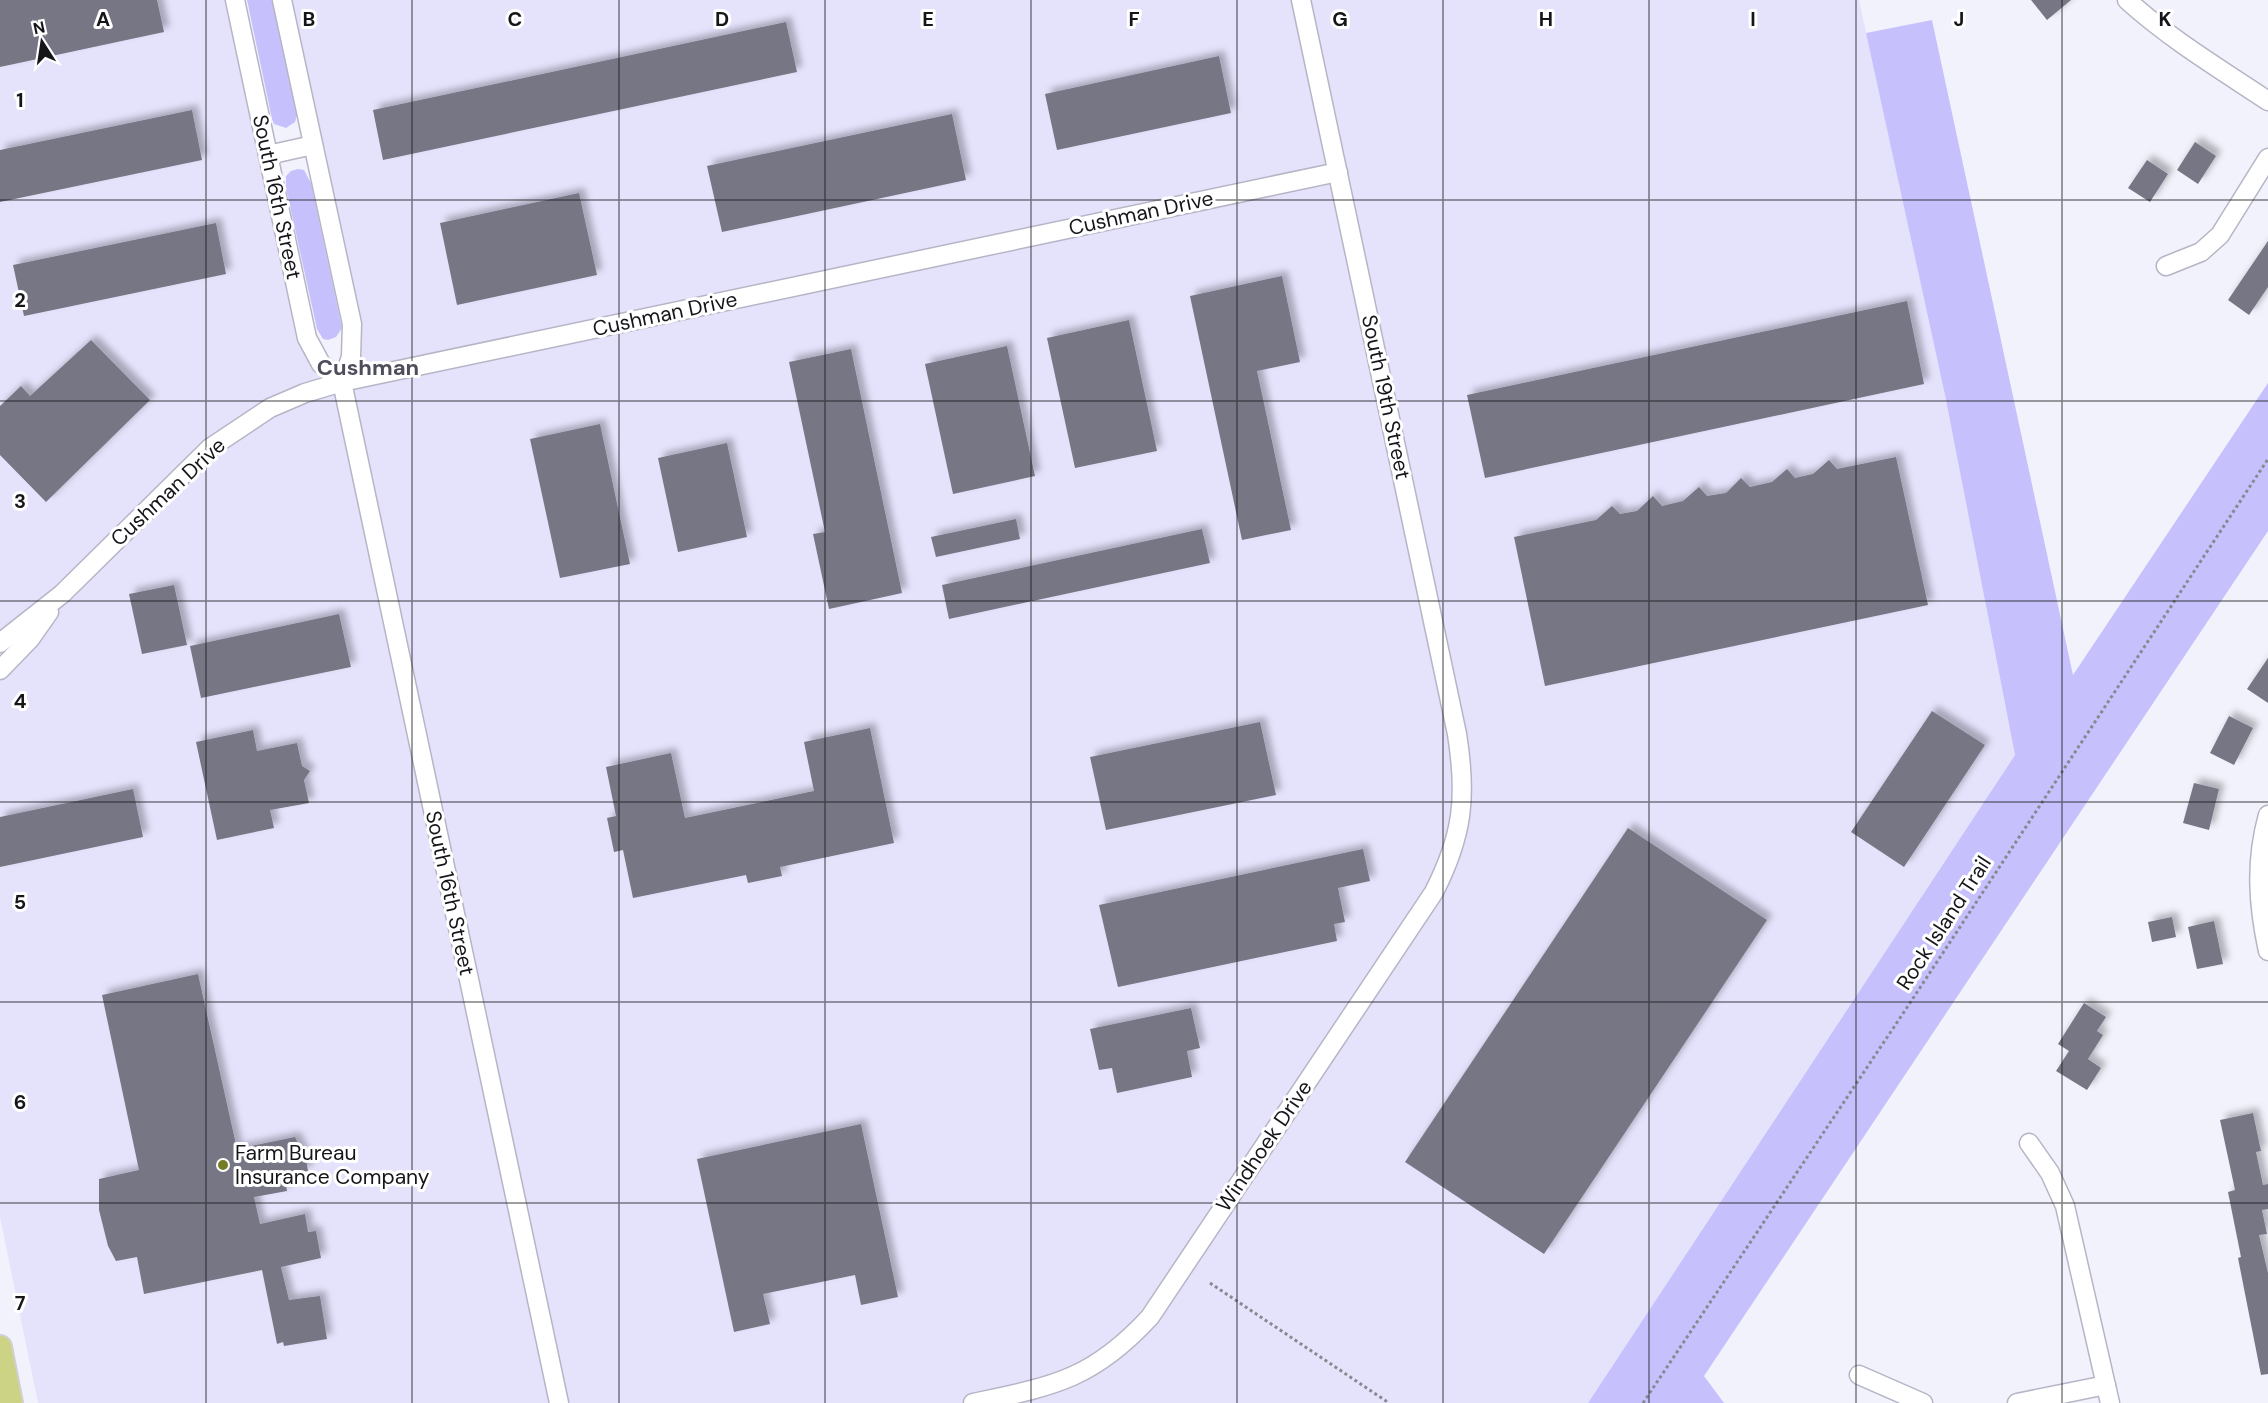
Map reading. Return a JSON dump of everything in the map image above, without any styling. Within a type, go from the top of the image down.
[{"type":"main road","points":[[0,1347],[11,1403]]},
{"type":"street","name":"South 16th Street","points":[[235,0],[307,338],[321,364],[342,382]]},
{"type":"street","name":"South 16th Street","points":[[282,0],[352,324],[351,357],[342,382],[559,1403]]},
{"type":"street","name":"South 19th Street","points":[[1301,0],[1457,734],[1463,795]]},
{"type":"street","points":[[2127,0],[2182,44],[2268,101]]},
{"type":"street","points":[[268,155],[313,145]]},
{"type":"street","points":[[2166,266],[2201,252],[2220,235],[2268,158]]},
{"type":"street","name":"Cushman Drive","points":[[0,643],[62,594],[210,448],[270,408],[305,393],[342,382],[1338,172]]},
{"type":"street","name":"Cushman Drive","points":[[0,670],[30,639],[62,594]]},
{"type":"street","name":"Windhoek Drive","points":[[973,1403],[1047,1387],[1074,1377],[1099,1363],[1127,1342],[1150,1317],[1434,892],[1447,867],[1458,835],[1463,795]]},
{"type":"street","points":[[2268,815],[2259,858],[2258,886],[2268,951]]},
{"type":"street","points":[[2029,1143],[2050,1173],[2065,1206],[2110,1403]]},
{"type":"street","points":[[1858,1375],[1923,1403]]},
{"type":"street","points":[[2017,1403],[2106,1384]]},
{"type":"path","name":"Rock Island Trail","points":[[1643,1403],[2268,459]]},
{"type":"path","points":[[1210,1283],[1389,1403]]},
{"type":"shaded area","points":[[0,0],[235,0],[307,338],[342,382],[351,357],[282,0],[1859,0],[1945,395],[2015,755],[1588,1403],[38,1403],[0,1217],[0,670],[30,639],[0,643]]},
{"type":"shaded area","points":[[247,0],[272,0],[297,115],[295,122],[286,128],[274,124],[272,119]]},
{"type":"shaded area","points":[[1932,20],[2073,675],[2268,383],[2268,531],[1704,1376],[1724,1403],[1588,1403],[2015,755],[1945,395],[1866,33]]},
{"type":"shaded area","points":[[298,169],[304,170],[311,183],[342,328],[336,337],[328,340],[323,339],[317,329],[286,188],[286,176]]},
{"type":"building","points":[[0,0],[157,0],[164,32],[0,67]]},
{"type":"building","points":[[2031,0],[2071,0],[2047,20]]},
{"type":"building","points":[[786,22],[797,72],[383,160],[373,110]]},
{"type":"building","points":[[1219,56],[1231,113],[1057,150],[1045,94]]},
{"type":"building","points":[[192,110],[202,160],[0,202],[0,150]]},
{"type":"building","points":[[952,114],[966,180],[722,232],[707,166]]},
{"type":"building","points":[[2195,142],[2216,156],[2198,184],[2177,170]]},
{"type":"building","points":[[2147,160],[2168,174],[2150,202],[2128,188]]},
{"type":"building","points":[[579,193],[597,275],[457,305],[440,223]]},
{"type":"building","points":[[216,223],[226,274],[24,316],[13,265]]},
{"type":"building","points":[[2268,241],[2268,287],[2249,315],[2228,300]]},
{"type":"building","points":[[1282,276],[1300,362],[1257,371],[1291,530],[1242,540],[1190,296]]},
{"type":"building","points":[[1907,301],[1924,384],[1485,478],[1467,395]]},
{"type":"building","points":[[1129,320],[1157,451],[1075,468],[1047,338]]},
{"type":"building","points":[[91,340],[150,400],[46,502],[0,455],[0,406],[21,386],[30,396]]},
{"type":"building","points":[[1007,346],[1035,476],[953,494],[925,364]]},
{"type":"building","points":[[851,349],[902,593],[829,609],[813,534],[825,532],[789,362]]},
{"type":"building","points":[[600,424],[630,564],[560,578],[530,439]]},
{"type":"building","points":[[727,443],[747,537],[678,552],[658,458]]},
{"type":"building","points":[[1896,457],[1928,605],[1545,686],[1514,537],[1596,520],[1612,506],[1620,514],[1637,511],[1653,496],[1662,506],[1683,501],[1699,487],[1707,496],[1726,493],[1741,478],[1750,487],[1772,482],[1787,469],[1795,478],[1813,474],[1829,460],[1837,469]]},
{"type":"building","points":[[1016,519],[1020,539],[936,557],[931,537]]},
{"type":"building","points":[[1202,529],[1210,563],[949,619],[942,585]]},
{"type":"building","points":[[174,585],[187,645],[142,654],[129,594]]},
{"type":"building","points":[[339,614],[351,667],[201,698],[190,646]]},
{"type":"building","points":[[2268,658],[2268,703],[2247,689]]},
{"type":"building","points":[[1932,711],[1985,745],[1904,867],[1851,832]]},
{"type":"building","points":[[2229,716],[2253,728],[2234,765],[2210,753]]},
{"type":"building","points":[[1260,722],[1276,795],[1106,830],[1090,757]]},
{"type":"building","points":[[870,728],[894,843],[780,867],[782,876],[748,883],[746,875],[633,898],[623,850],[614,852],[607,818],[616,816],[606,767],[671,753],[685,818],[814,791],[804,742]]},
{"type":"building","points":[[253,730],[257,751],[297,743],[302,766],[310,771],[304,780],[309,803],[270,810],[274,828],[217,840],[196,742]]},
{"type":"building","points":[[2194,783],[2219,789],[2209,830],[2183,823]]},
{"type":"building","points":[[133,789],[143,837],[0,867],[0,817]]},
{"type":"building","points":[[1628,828],[1767,920],[1544,1254],[1405,1162]]},
{"type":"building","points":[[1363,849],[1370,881],[1338,888],[1345,922],[1334,924],[1337,941],[1118,987],[1099,905]]},
{"type":"building","points":[[2172,917],[2176,937],[2152,942],[2148,922]]},
{"type":"building","points":[[2214,921],[2223,964],[2197,969],[2188,927]]},
{"type":"building","name":"Farm Bureau Insurance Company","points":[[198,974],[237,1149],[295,1137],[306,1159],[308,1171],[284,1174],[287,1191],[254,1197],[260,1224],[305,1214],[308,1232],[316,1231],[321,1258],[281,1267],[289,1300],[320,1296],[327,1339],[284,1346],[283,1342],[277,1344],[262,1270],[144,1294],[137,1257],[116,1261],[108,1246],[99,1210],[99,1179],[139,1170],[102,995]]},
{"type":"building","points":[[2084,1003],[2106,1017],[2097,1031],[2103,1035],[2088,1059],[2101,1068],[2087,1090],[2056,1071],[2069,1051],[2058,1044]]},
{"type":"building","points":[[1191,1008],[1200,1048],[1187,1051],[1192,1077],[1117,1093],[1112,1068],[1099,1070],[1090,1029]]},
{"type":"building","points":[[2253,1113],[2261,1151],[2256,1152],[2263,1185],[2268,1184],[2268,1209],[2262,1210],[2267,1234],[2259,1235],[2268,1273],[2268,1374],[2261,1375],[2238,1258],[2241,1257],[2228,1192],[2235,1190],[2220,1120]]},
{"type":"building","points":[[861,1124],[898,1297],[861,1305],[855,1275],[763,1294],[770,1324],[734,1332],[697,1159]]},
{"type":"place","name":"Farm Bureau Insurance Company","points":[[223,1165]]},
{"type":"district","name":"Cushman","points":[[368,367]]}]
